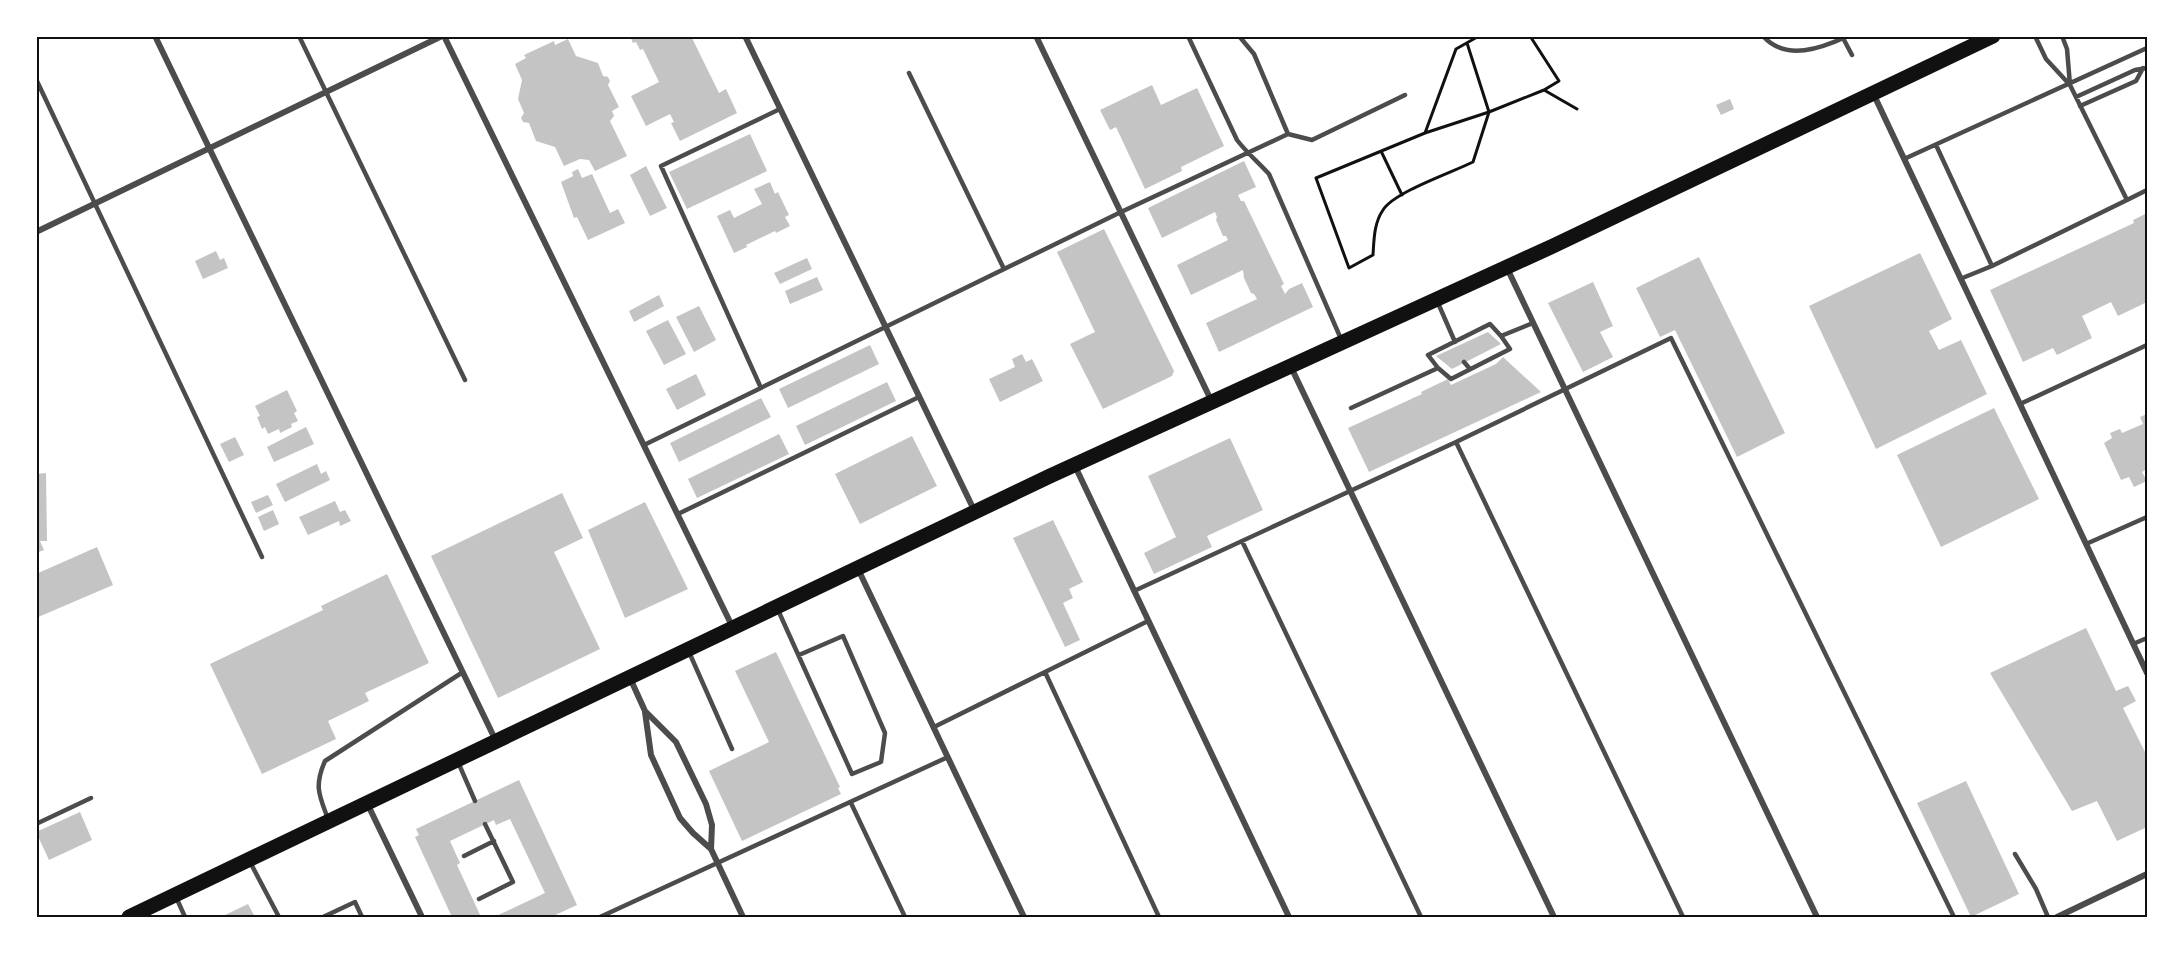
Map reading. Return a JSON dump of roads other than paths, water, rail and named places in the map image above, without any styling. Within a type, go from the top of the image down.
[{"type":"main road","points":[[131,916],[858,568],[1506,267],[1992,36]]},
{"type":"street","points":[[156,36],[496,741]]},
{"type":"street","points":[[36,232],[443,36],[734,628]]},
{"type":"street","points":[[745,36],[975,513]]},
{"type":"street","points":[[1036,36],[1212,403]]},
{"type":"street","points":[[1872,93],[2147,673]]},
{"type":"street","points":[[1506,267],[1817,917]]},
{"type":"street","points":[[1291,366],[1554,917]]},
{"type":"street","points":[[1075,466],[1289,917]]},
{"type":"street","points":[[858,568],[1024,917]]},
{"type":"street","points":[[629,678],[645,711],[651,755],[680,818],[711,849],[743,917]]},
{"type":"street","points":[[645,711],[676,742],[706,804],[712,825],[711,849]]},
{"type":"street","points":[[367,803],[422,917]]},
{"type":"street","points":[[2057,917],[2147,874]]},
{"type":"lane","points":[[299,36],[465,380]]},
{"type":"lane","points":[[1188,36],[1237,140],[1269,174],[1342,342]]},
{"type":"lane","points":[[1239,36],[1254,54],[1288,134]]},
{"type":"lane","points":[[1763,36],[1769,42],[1795,52],[1817,50],[1846,37],[1852,55]]},
{"type":"lane","points":[[2034,36],[2046,59],[2070,85],[2127,200]]},
{"type":"lane","points":[[2062,36],[2067,49],[2070,85]]},
{"type":"lane","points":[[1904,159],[2147,48]]},
{"type":"lane","points":[[2076,97],[2134,70],[2145,68]]},
{"type":"lane","points":[[2080,106],[2136,81],[2145,68]]},
{"type":"lane","points":[[909,74],[1004,269]]},
{"type":"lane","points":[[36,79],[262,558]]},
{"type":"lane","points":[[644,445],[1004,269],[1288,134],[1312,140],[1405,95]]},
{"type":"lane","points":[[761,388],[661,166],[780,109]]},
{"type":"lane","points":[[1936,145],[1992,266]]},
{"type":"lane","points":[[1960,279],[1992,266],[2147,190]]},
{"type":"lane","points":[[1436,298],[1455,342]]},
{"type":"lane","points":[[1501,336],[1533,323]]},
{"type":"lane","points":[[1490,324],[1501,336],[1510,349],[1451,379],[1428,355],[1447,348],[1455,342],[1468,339],[1490,324]]},
{"type":"lane","points":[[1134,591],[1456,442],[1671,338],[1954,917]]},
{"type":"lane","points":[[2020,404],[2147,345]]},
{"type":"lane","points":[[1483,353],[1488,359]]},
{"type":"lane","points":[[1464,362],[1470,369]]},
{"type":"lane","points":[[1351,408],[1438,368]]},
{"type":"lane","points":[[678,514],[919,397]]},
{"type":"lane","points":[[1456,442],[1683,917]]},
{"type":"lane","points":[[2086,544],[2147,517]]},
{"type":"lane","points":[[1242,541],[1421,917]]},
{"type":"lane","points":[[777,607],[852,774],[881,762],[885,733],[843,636],[800,655]]},
{"type":"lane","points":[[934,727],[1148,621]]},
{"type":"lane","points":[[2133,644],[2147,638]]},
{"type":"lane","points":[[688,650],[732,749]]},
{"type":"lane","points":[[329,821],[318,791],[318,776],[325,761],[463,672]]},
{"type":"lane","points":[[1045,672],[1159,917]]},
{"type":"lane","points":[[600,917],[948,757]]},
{"type":"lane","points":[[457,760],[475,801]]},
{"type":"lane","points":[[36,824],[91,798]]},
{"type":"lane","points":[[851,803],[905,917]]},
{"type":"lane","points":[[479,899],[513,882],[485,824]]},
{"type":"lane","points":[[464,856],[494,841]]},
{"type":"lane","points":[[2014,854],[2036,889],[2048,917]]},
{"type":"lane","points":[[249,859],[279,917]]},
{"type":"lane","points":[[175,895],[185,917]]},
{"type":"lane","points":[[323,917],[355,902],[362,917]]}]
